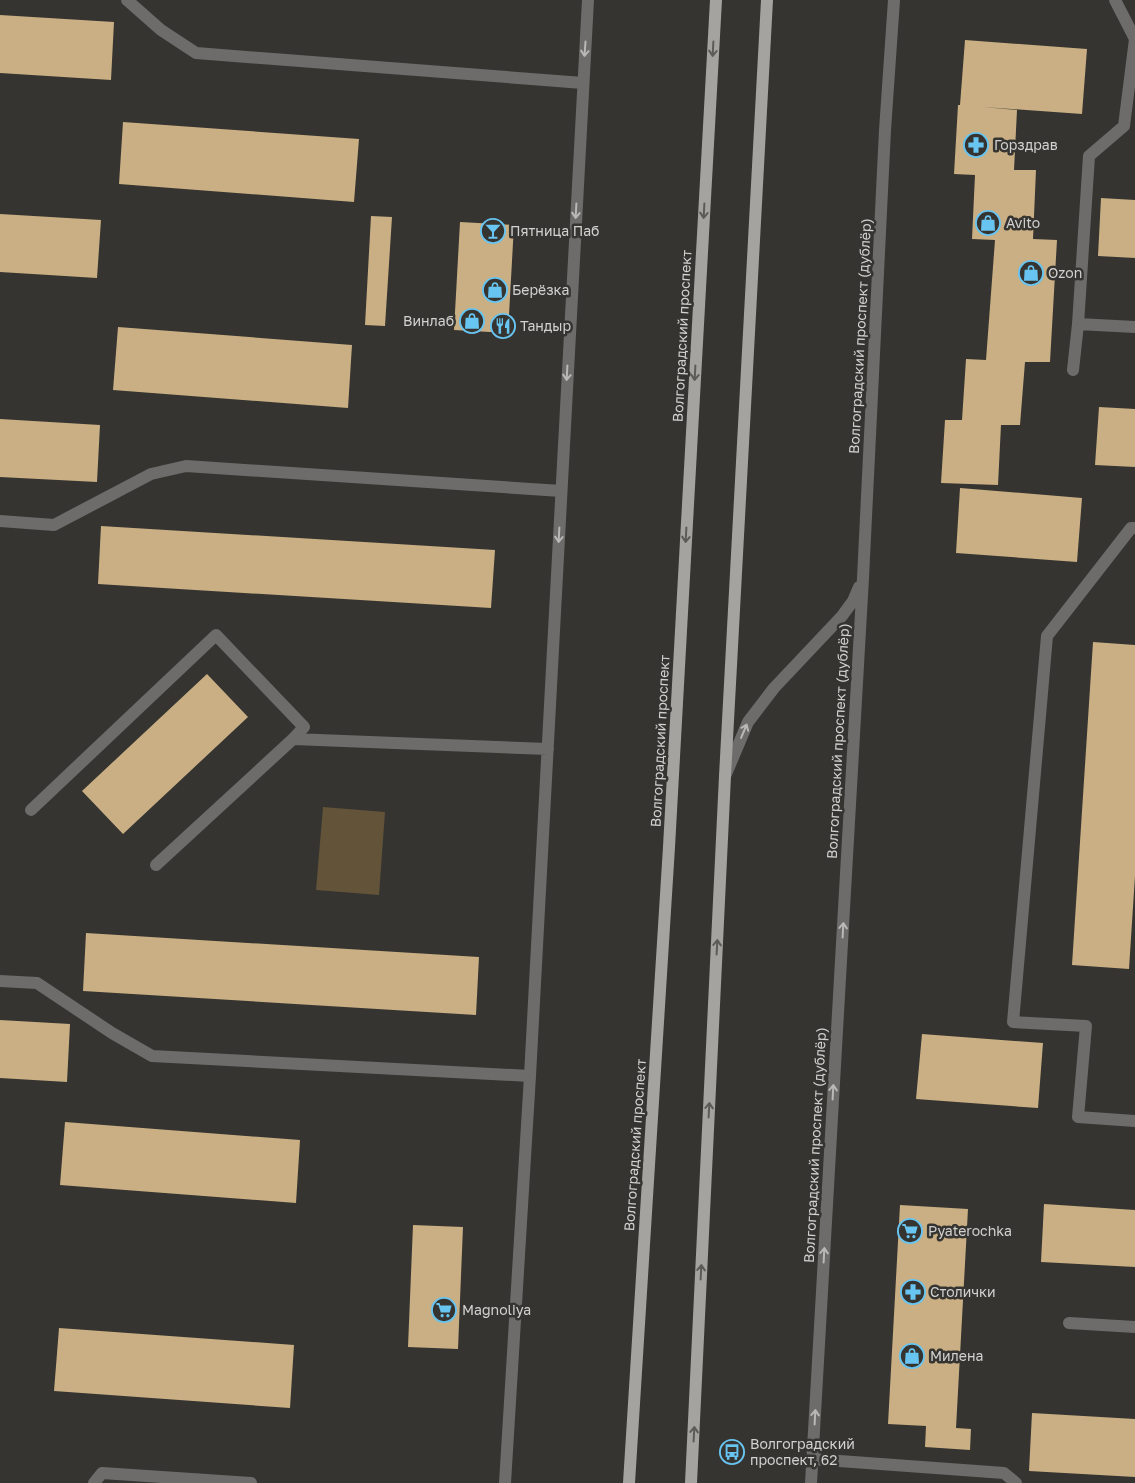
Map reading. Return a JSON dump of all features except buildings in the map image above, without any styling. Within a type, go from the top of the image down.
[{"type":"main road","name":"Волгоградский проспект","points":[[629,1483],[669,847],[716,0]]},
{"type":"main road","points":[[691,1483],[725,776],[767,0]]},
{"type":"street","points":[[127,0],[160,30],[196,53],[583,83]]},
{"type":"street","points":[[505,1483],[530,1076],[588,0]]},
{"type":"street","name":"Волгоградский проспект (дублёр)","points":[[811,1483],[863,578],[885,130],[894,0]]},
{"type":"street","points":[[1073,370],[1078,324],[1089,156],[1124,126],[1131,106],[1134,39],[1115,0]]},
{"type":"street","points":[[1078,324],[1135,327]]},
{"type":"street","points":[[0,522],[54,525],[151,474],[186,466],[561,491]]},
{"type":"street","points":[[1135,528],[1132,528],[1047,636],[1013,1022],[1086,1026],[1078,1118],[1135,1121]]},
{"type":"street","points":[[725,776],[748,722],[774,688],[842,616],[853,601],[863,578]]},
{"type":"street","points":[[31,810],[216,635],[304,727],[156,865]]},
{"type":"street","points":[[293,739],[548,748]]},
{"type":"street","points":[[0,981],[37,983],[112,1033],[152,1056],[530,1076]]},
{"type":"street","points":[[1069,1323],[1135,1327]]},
{"type":"street","points":[[812,1459],[1004,1473],[1016,1483]]},
{"type":"street","points":[[94,1483],[102,1473],[251,1483]]},
{"type":"shaded area","points":[[323,807],[385,812],[379,895],[316,890]]},
{"type":"place","name":"Горздрав","points":[[976,145]]},
{"type":"place","name":"Avito","points":[[988,223]]},
{"type":"place","name":"Пятница Паб","points":[[493,231]]},
{"type":"place","name":"Ozon","points":[[1031,273]]},
{"type":"place","name":"Берёзка","points":[[495,290]]},
{"type":"place","name":"Винлаб","points":[[472,321]]},
{"type":"place","name":"Тандыр","points":[[503,326]]},
{"type":"place","name":"Pyaterochka","points":[[910,1231]]},
{"type":"place","name":"Столички","points":[[913,1292]]},
{"type":"place","name":"Magnoliya","points":[[444,1310]]},
{"type":"place","name":"Милена","points":[[912,1356]]},
{"type":"place","name":"Волгоградский проспект, 62","points":[[732,1452]]}]
